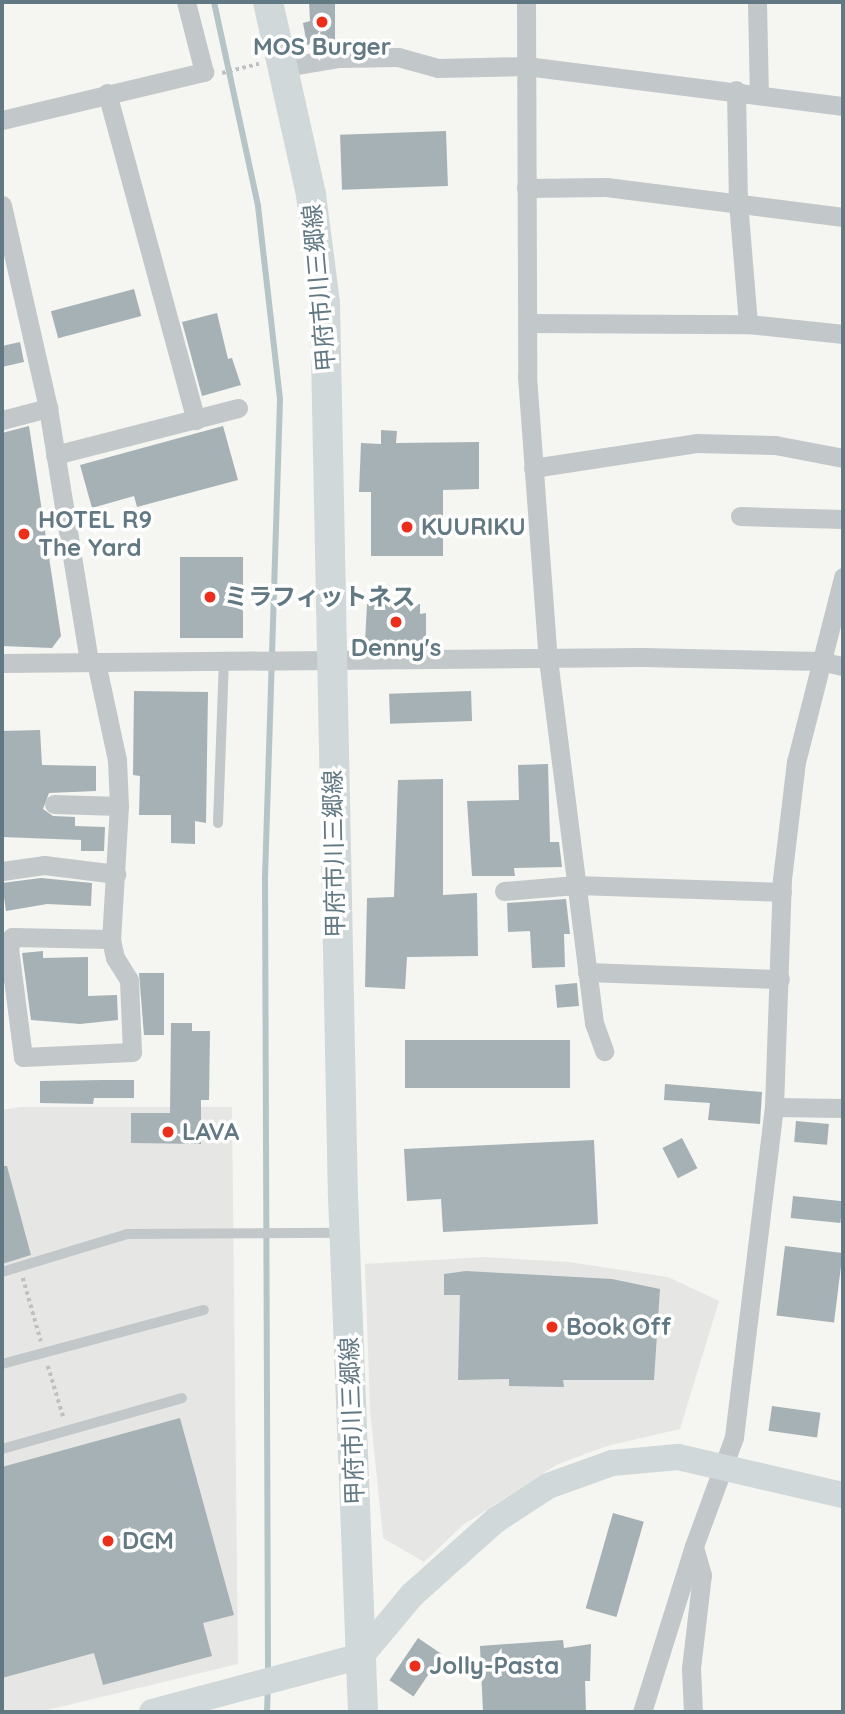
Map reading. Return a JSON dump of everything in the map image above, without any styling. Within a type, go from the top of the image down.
[{"type":"main road","name":"甲府市川三郷線","points":[[268,2],[270,66],[311,195],[325,303],[316,662],[345,1233],[363,1712]]},
{"type":"street","points":[[2,120],[204,72],[186,2]]},
{"type":"street","points":[[526,2],[528,323],[533,468],[548,659],[594,1023],[604,1051]]},
{"type":"street","points":[[757,2],[759,94]]},
{"type":"street","points":[[270,66],[339,58],[398,57],[438,68],[526,66],[736,90],[843,106]]},
{"type":"street","points":[[736,90],[738,202],[748,324]]},
{"type":"street","points":[[107,93],[196,420]]},
{"type":"street","points":[[526,188],[606,187],[843,217]]},
{"type":"street","points":[[2,205],[11,283],[48,408],[93,662],[117,760],[120,806],[111,939],[115,958],[129,980],[132,1052],[23,1057],[9,948],[12,937],[111,939]]},
{"type":"street","points":[[528,323],[748,324],[843,334]]},
{"type":"street","points":[[2,419],[48,408]]},
{"type":"street","points":[[55,455],[238,408]]},
{"type":"street","points":[[533,468],[696,443],[775,444],[843,458]]},
{"type":"street","points":[[740,516],[843,519]]},
{"type":"street","points":[[642,1712],[694,1546],[734,1437],[775,1107],[782,892],[796,762],[819,662],[843,577]]},
{"type":"street","points":[[2,663],[548,659],[819,662],[843,666]]},
{"type":"street","points":[[54,804],[120,806]]},
{"type":"street","points":[[2,872],[44,865],[116,874]]},
{"type":"street","points":[[504,891],[576,885],[782,892]]},
{"type":"street","points":[[587,972],[780,979]]},
{"type":"street","points":[[775,1107],[843,1108]]},
{"type":"street","points":[[152,1712],[361,1656],[412,1595],[496,1520],[548,1486],[626,1462],[678,1457],[843,1495]]},
{"type":"street","points":[[693,1712],[691,1668],[702,1575],[694,1546]]},
{"type":"lane","points":[[219,823],[223,661]]},
{"type":"lane","points":[[2,1272],[127,1234],[345,1233]]},
{"type":"lane","points":[[2,1364],[204,1310]]},
{"type":"lane","points":[[2,1448],[182,1398]]},
{"type":"path","points":[[217,74],[270,66]]},
{"type":"path","points":[[12,1282],[32,1276]]},
{"type":"shaded area","points":[[20,1107],[232,1107],[238,1664],[39,1712],[2,1712],[2,1110]]},
{"type":"shaded area","points":[[483,1257],[569,1262],[668,1277],[719,1301],[680,1429],[607,1446],[558,1464],[463,1525],[424,1562],[383,1538],[370,1410],[365,1264]]},
{"type":"building","points":[[309,2],[335,2],[335,39],[307,45],[303,23],[310,21]]},
{"type":"building","points":[[446,131],[448,186],[342,190],[340,135]]},
{"type":"building","points":[[134,289],[141,316],[58,338],[51,311]]},
{"type":"building","points":[[217,313],[228,359],[232,358],[241,385],[202,396],[182,322]]},
{"type":"building","points":[[20,342],[24,362],[2,367],[2,346]]},
{"type":"building","name":"HOTEL R9 The Yard","points":[[29,426],[61,636],[52,648],[2,646],[2,433]]},
{"type":"building","points":[[223,426],[238,480],[137,507],[134,496],[92,508],[80,465]]},
{"type":"building","points":[[381,430],[397,431],[396,443],[479,442],[479,489],[443,490],[443,556],[371,556],[371,492],[359,492],[361,443],[381,444]]},
{"type":"building","name":"ミラフィットネス","points":[[180,557],[243,557],[243,638],[180,638]]},
{"type":"building","points":[[367,604],[420,604],[420,614],[426,613],[426,641],[365,642]]},
{"type":"building","points":[[134,691],[208,692],[206,823],[195,821],[195,844],[171,843],[171,815],[139,815],[140,776],[133,775]]},
{"type":"building","points":[[471,691],[472,721],[390,724],[389,694]]},
{"type":"building","points":[[40,730],[42,765],[96,766],[96,791],[49,793],[43,809],[53,816],[75,817],[75,826],[105,827],[104,851],[81,851],[81,840],[2,837],[2,731]]},
{"type":"building","points":[[548,764],[550,842],[559,842],[562,867],[514,868],[515,876],[472,876],[467,801],[519,800],[518,765]]},
{"type":"building","points":[[443,779],[443,895],[477,893],[478,956],[407,957],[405,989],[365,987],[367,898],[394,897],[398,780]]},
{"type":"building","points":[[41,878],[92,883],[91,906],[47,904],[6,911],[2,883]]},
{"type":"building","points":[[566,899],[570,934],[564,934],[565,967],[532,968],[530,931],[508,932],[507,903]]},
{"type":"building","points":[[43,951],[43,958],[88,957],[88,996],[117,995],[118,1020],[80,1024],[31,1020],[22,953]]},
{"type":"building","points":[[139,973],[164,973],[164,1035],[144,1035]]},
{"type":"building","points":[[577,983],[579,1006],[557,1008],[555,985]]},
{"type":"building","points":[[171,1023],[192,1023],[192,1031],[210,1031],[209,1100],[201,1100],[201,1144],[131,1143],[131,1113],[170,1113]]},
{"type":"building","points":[[405,1040],[570,1040],[570,1088],[405,1088]]},
{"type":"building","points":[[134,1080],[134,1098],[94,1098],[93,1104],[40,1103],[40,1081]]},
{"type":"building","points":[[665,1084],[762,1092],[760,1124],[708,1120],[710,1103],[664,1100]]},
{"type":"building","points":[[796,1121],[829,1124],[827,1145],[794,1142]]},
{"type":"building","points":[[682,1138],[697,1168],[678,1178],[662,1148]]},
{"type":"building","points":[[594,1140],[598,1224],[443,1232],[441,1199],[407,1201],[404,1149]]},
{"type":"building","points":[[2,1166],[7,1166],[31,1255],[2,1264]]},
{"type":"building","points":[[793,1196],[843,1201],[840,1223],[791,1218]]},
{"type":"building","points":[[785,1246],[843,1253],[834,1323],[776,1315]]},
{"type":"building","points":[[466,1271],[612,1279],[660,1289],[654,1380],[563,1380],[564,1387],[509,1386],[509,1379],[458,1380],[460,1295],[444,1295],[444,1274]]},
{"type":"building","points":[[772,1406],[821,1413],[817,1438],[769,1431]]},
{"type":"building","name":"DCM","points":[[180,1418],[234,1615],[203,1623],[212,1656],[103,1685],[94,1653],[2,1678],[2,1467]]},
{"type":"building","points":[[613,1513],[644,1522],[616,1617],[586,1608]]},
{"type":"building","name":"Jolly-Pasta","points":[[418,1638],[442,1654],[414,1696],[389,1680]]},
{"type":"building","points":[[563,1640],[564,1648],[591,1644],[590,1681],[585,1681],[586,1712],[483,1712],[480,1646]]},
{"type":"waterway","points":[[214,2],[258,206],[280,400],[265,881],[268,1673]]},
{"type":"waterway","points":[[267,1712],[268,1688]]},
{"type":"place","name":"MOS Burger","points":[[322,22]]},
{"type":"place","name":"KUURIKU","points":[[407,527]]},
{"type":"place","name":"HOTEL R9 The Yard","points":[[24,534]]},
{"type":"place","name":"ミラフィットネス","points":[[210,597]]},
{"type":"place","name":"Denny's","points":[[396,622]]},
{"type":"place","name":"LAVA","points":[[168,1132]]},
{"type":"place","name":"Book Off","points":[[552,1327]]},
{"type":"place","name":"DCM","points":[[108,1541]]},
{"type":"place","name":"Jolly-Pasta","points":[[415,1666]]}]
